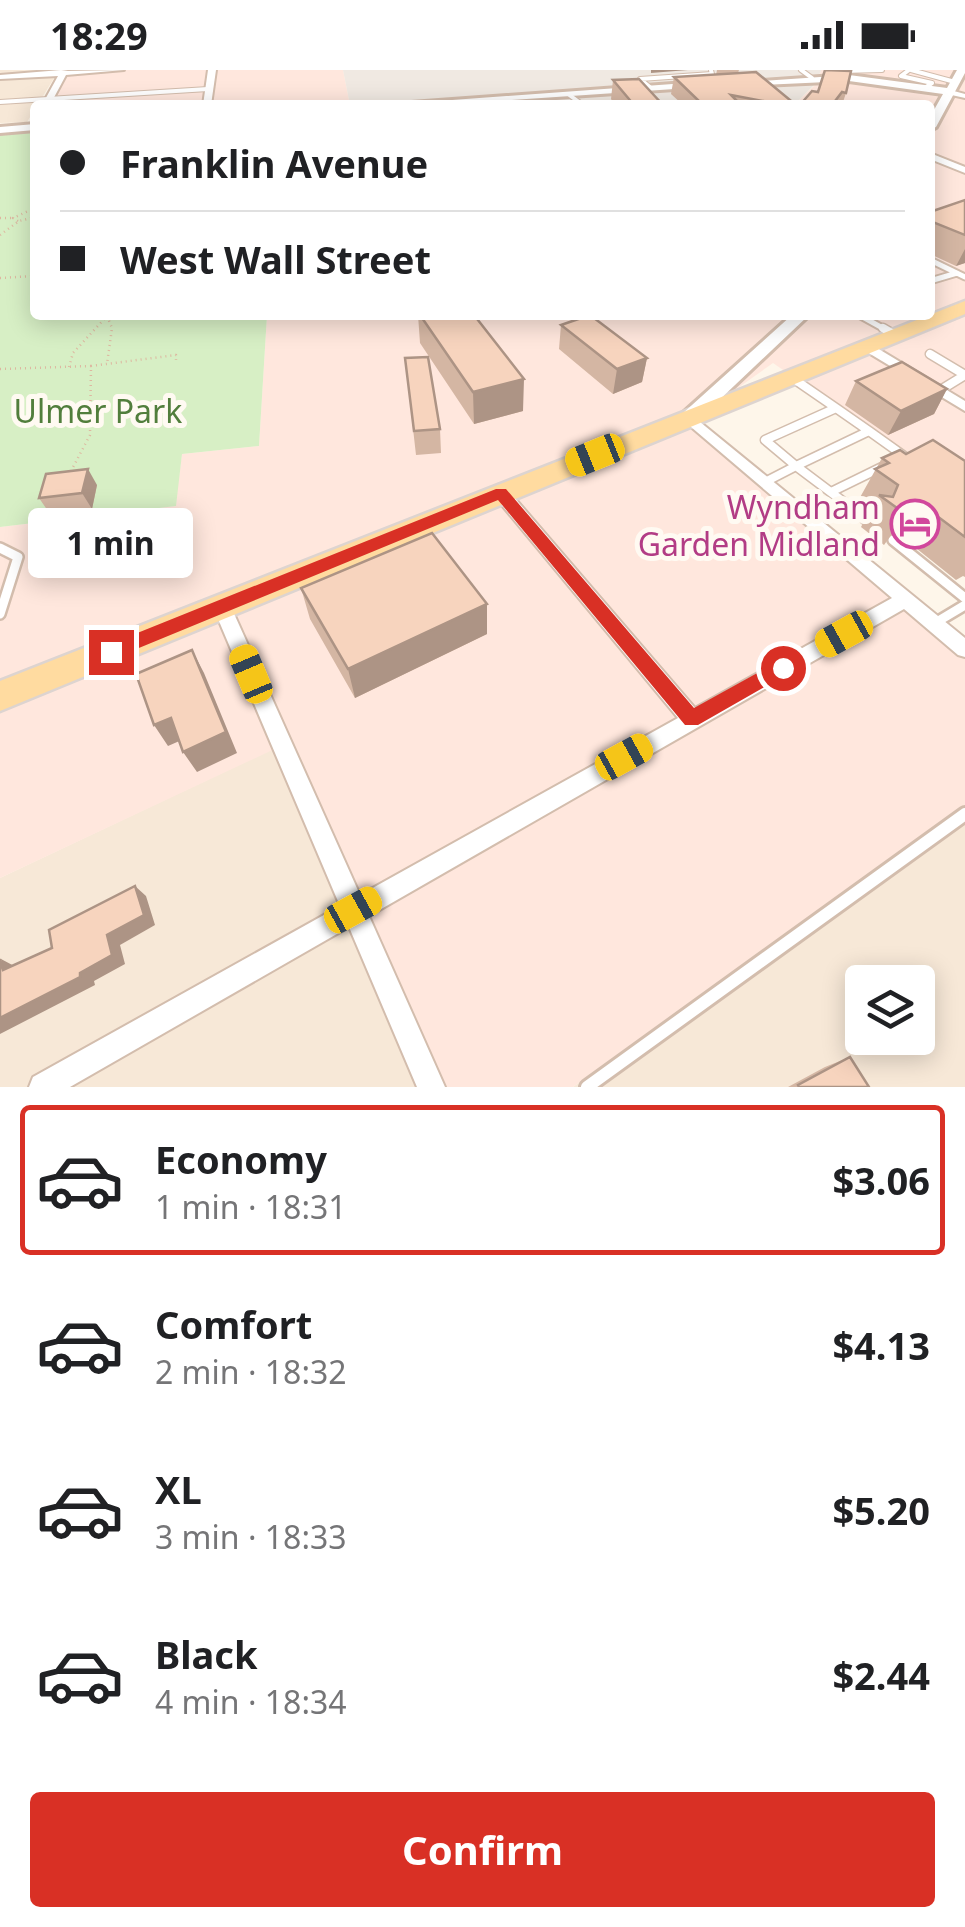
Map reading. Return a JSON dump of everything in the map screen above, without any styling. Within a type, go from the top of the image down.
[{"type":"main road","points":[[935,319],[965,307]]},
{"type":"main road","points":[[0,696],[932,320]]},
{"type":"street","points":[[0,77],[120,70]]},
{"type":"street","points":[[207,100],[212,70]]},
{"type":"street","points":[[49,100],[64,72]]},
{"type":"street","points":[[470,100],[812,78],[856,78],[928,86],[959,78]]},
{"type":"street","points":[[959,78],[965,96]]},
{"type":"street","points":[[935,109],[959,78]]},
{"type":"street","points":[[0,130],[30,126]]},
{"type":"street","points":[[935,158],[965,170]]},
{"type":"street","points":[[951,164],[965,160]]},
{"type":"street","points":[[796,320],[689,418],[965,649]]},
{"type":"street","points":[[867,346],[965,407]]},
{"type":"street","points":[[501,493],[691,719]]},
{"type":"street","points":[[43,1087],[906,599]]},
{"type":"street","points":[[222,607],[431,1087]]},
{"type":"lane","points":[[640,79],[712,74],[712,70]]},
{"type":"lane","points":[[802,70],[812,78]]},
{"type":"lane","points":[[835,70],[882,70]]},
{"type":"lane","points":[[944,70],[938,78],[928,86],[901,76],[910,70],[938,78],[959,78]]},
{"type":"lane","points":[[631,71],[651,88]]},
{"type":"lane","points":[[73,100],[208,89]]},
{"type":"lane","points":[[568,94],[576,100]]},
{"type":"lane","points":[[0,102],[30,102]]},
{"type":"lane","points":[[935,262],[961,275]]},
{"type":"lane","points":[[935,280],[961,275]]},
{"type":"lane","points":[[869,320],[895,335]]},
{"type":"lane","points":[[930,354],[965,375],[939,391]]},
{"type":"lane","points":[[791,377],[919,467]]},
{"type":"lane","points":[[836,408],[765,440],[870,522]]},
{"type":"lane","points":[[765,482],[869,431]]},
{"type":"lane","points":[[830,492],[904,456]]},
{"type":"lane","points":[[893,540],[965,598]]},
{"type":"lane","points":[[0,548],[18,557],[0,614]]},
{"type":"lane","points":[[934,624],[965,605]]},
{"type":"lane","points":[[587,1087],[965,814]]},
{"type":"path","points":[[0,218],[13,218],[30,210]]},
{"type":"path","points":[[13,218],[19,221]]},
{"type":"path","points":[[0,234],[19,221],[30,219]]},
{"type":"path","points":[[0,278],[30,276]]},
{"type":"path","points":[[69,368],[73,352],[103,320]]},
{"type":"path","points":[[107,364],[110,320]]},
{"type":"path","points":[[0,369],[11,372],[69,368],[176,355],[176,360]]},
{"type":"path","points":[[61,480],[88,442],[91,366]]},
{"type":"path","points":[[4,378],[11,372]]},
{"type":"path","points":[[59,423],[89,418]]},
{"type":"path","points":[[42,520],[51,489]]},
{"type":"shaded area","points":[[0,70],[59,70],[41,100],[30,100],[27,122],[0,123]]},
{"type":"shaded area","points":[[65,70],[343,70],[349,100],[49,100]]},
{"type":"shaded area","points":[[343,70],[821,70],[816,83],[799,100],[349,100]]},
{"type":"shaded area","points":[[821,70],[965,70],[965,497],[773,363],[711,407],[686,418],[965,653],[965,806],[573,1087],[433,1087],[283,745],[0,878],[0,527],[175,506],[182,454],[259,446],[267,320],[935,320],[935,100],[799,100],[816,84]]},
{"type":"shaded area","points":[[283,744],[433,1087],[0,1087],[0,878]]},
{"type":"shaded area","points":[[965,806],[965,1087],[573,1087]]},
{"type":"green space","name":"Ulmer Park","points":[[30,129],[30,320],[267,320],[259,446],[182,454],[176,506],[0,527],[0,131]]},
{"type":"building","points":[[825,70],[851,71],[846,93],[842,92],[836,100],[804,100],[812,91],[818,92]]},
{"type":"building","points":[[756,72],[790,100],[731,95],[736,100],[698,100],[674,77]]},
{"type":"building","points":[[639,79],[658,100],[630,100],[613,80]]},
{"type":"building","points":[[965,200],[965,235],[935,223],[935,210]]},
{"type":"building","points":[[423,320],[478,320],[524,379],[473,392]]},
{"type":"building","points":[[597,320],[647,358],[617,369],[561,325]]},
{"type":"building","points":[[428,357],[440,429],[414,431],[405,358]]},
{"type":"building","points":[[902,362],[947,389],[901,411],[856,381]]},
{"type":"building","points":[[933,440],[965,461],[965,537],[917,501],[907,502],[904,513],[879,495],[893,497],[898,485],[875,469],[889,463],[882,458],[900,450],[906,454]]},
{"type":"building","points":[[88,469],[82,493],[39,498],[46,474]]},
{"type":"building","points":[[432,533],[487,604],[348,669],[301,588]]},
{"type":"building","points":[[192,650],[226,732],[183,752],[171,718],[154,725],[136,674]]},
{"type":"building","points":[[135,886],[144,915],[107,935],[112,955],[80,973],[80,977],[0,1018],[0,959],[3,970],[52,948],[49,930]]},
{"type":"building","points":[[850,1057],[869,1087],[799,1087],[798,1085]]},
{"type":"place","name":"Wyndham Garden Midland","points":[[915,524]]},
{"type":"route","points":[[111,652],[501,493],[691,719],[783,668]]}]
